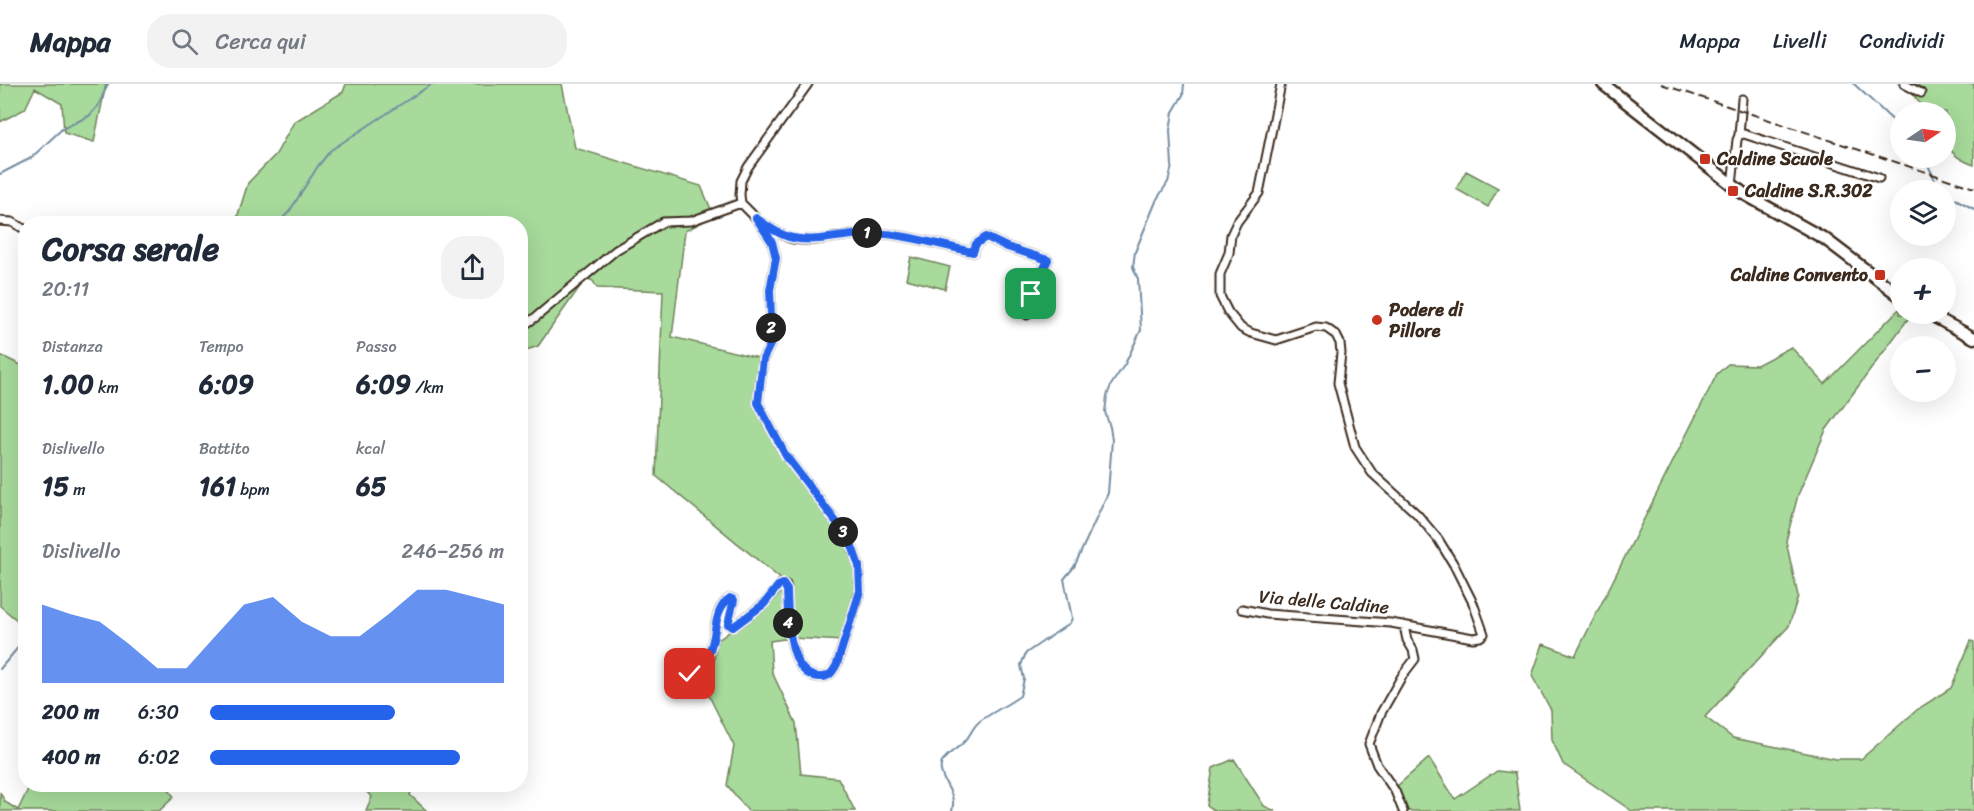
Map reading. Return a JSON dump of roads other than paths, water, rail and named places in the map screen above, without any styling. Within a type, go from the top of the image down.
[{"type":"main road","points":[[1603,84],[1744,194],[1826,239],[1890,288]]},
{"type":"main road","points":[[1948,324],[1974,338]]},
{"type":"street","points":[[808,84],[748,167],[741,181],[741,203],[756,218],[776,232],[793,238],[810,239],[867,233],[886,234],[973,252],[976,244],[986,237],[1048,260],[1031,294],[1027,315]]},
{"type":"street","name":"Via delle Caldine","points":[[1242,609],[1267,614],[1404,626],[1473,638],[1484,634],[1473,603],[1438,538],[1417,514],[1372,473],[1355,447],[1338,383],[1341,353],[1336,335],[1326,328],[1316,327],[1288,338],[1276,340],[1251,333],[1241,328],[1228,312],[1220,296],[1220,274],[1232,235],[1237,222],[1259,193],[1281,84]]},
{"type":"street","points":[[1904,84],[1921,93]]},
{"type":"street","points":[[1732,185],[1742,99]]},
{"type":"street","points":[[1739,135],[1744,134],[1879,178]]},
{"type":"street","points":[[528,322],[616,250],[663,222],[691,221],[741,203]]},
{"type":"street","points":[[671,684],[690,674],[708,654],[718,613],[726,600],[730,598],[734,600],[728,624],[733,627],[764,604],[781,584],[786,585],[790,634],[798,664],[806,674],[818,678],[827,676],[833,672],[837,664],[860,591],[859,566],[850,540],[786,456],[758,403],[763,359],[772,341],[770,290],[776,258],[772,242],[756,218]]},
{"type":"street","points":[[0,221],[12,222],[18,225]]},
{"type":"street","name":"Via delle Caldine","points":[[1403,811],[1395,791],[1377,765],[1370,744],[1381,713],[1414,659],[1404,626]]},
{"type":"waterway","points":[[0,174],[31,158],[62,129],[89,116],[98,106],[108,84]]},
{"type":"waterway","points":[[285,216],[331,150],[432,84]]},
{"type":"waterway","points":[[952,811],[952,795],[941,771],[942,762],[966,740],[980,721],[1020,696],[1024,679],[1021,665],[1026,653],[1070,623],[1072,618],[1064,579],[1074,567],[1108,493],[1112,440],[1105,412],[1107,396],[1141,330],[1138,279],[1133,267],[1135,252],[1157,199],[1168,182],[1172,166],[1170,130],[1173,112],[1183,95],[1184,84]]},
{"type":"waterway","points":[[1854,84],[1890,118]]},
{"type":"waterway","points":[[1929,168],[1935,180]]},
{"type":"waterway","points":[[1956,199],[1974,209]]},
{"type":"waterway","points":[[0,669],[18,648]]},
{"type":"railway","points":[[1661,84],[1974,188]]},
{"type":"place","name":"Caldine Scuole","points":[[1705,159]]},
{"type":"place","name":"Caldine S.R.302","points":[[1733,191]]},
{"type":"place","name":"Caldine Convento","points":[[1880,275]]},
{"type":"place","name":"Podere di Pillore","points":[[1377,320]]}]
